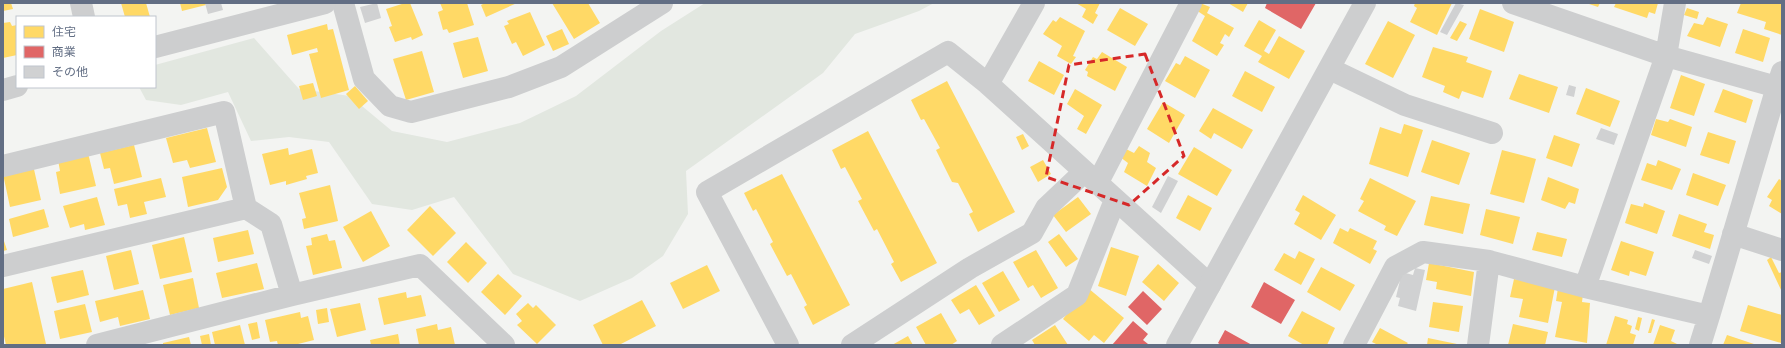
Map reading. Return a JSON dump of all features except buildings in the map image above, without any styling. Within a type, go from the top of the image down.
[{"type":"street","points":[[80,3],[84,16]]},
{"type":"street","points":[[156,47],[325,3]]},
{"type":"street","points":[[343,3],[364,79],[390,106],[411,112],[509,87],[561,67],[662,3]]},
{"type":"street","points":[[988,84],[1034,3]]},
{"type":"street","points":[[852,345],[970,268],[1032,233],[1046,208],[1091,178],[1191,3]]},
{"type":"street","points":[[1177,345],[1365,3]]},
{"type":"street","points":[[1513,3],[1666,56],[1779,80],[1700,345]]},
{"type":"street","points":[[1585,287],[1666,56],[1675,3]]},
{"type":"street","points":[[788,345],[707,192],[948,52],[988,84],[1210,285]]},
{"type":"street","points":[[1330,69],[1405,105],[1492,133]]},
{"type":"street","points":[[3,90],[16,86]]},
{"type":"street","points":[[3,166],[224,112],[246,208],[271,224],[292,295]]},
{"type":"street","points":[[1002,345],[1077,295],[1115,200]]},
{"type":"street","points":[[3,266],[246,208]]},
{"type":"street","points":[[1733,234],[1782,250]]},
{"type":"street","points":[[1354,345],[1395,267],[1423,252],[1489,261],[1585,287],[1709,316]]},
{"type":"street","points":[[1478,345],[1489,261]]},
{"type":"street","points":[[97,345],[292,295],[420,265],[504,345]]},
{"type":"highlighted area","points":[[1145,54],[1184,156],[1129,205],[1046,177],[1069,65]]},
{"type":"shaded area","points":[[705,3],[934,3],[919,11],[855,34],[823,73],[686,171],[688,214],[663,256],[632,278],[580,301],[513,274],[454,197],[412,210],[372,204],[329,142],[289,137],[251,141],[228,92],[181,105],[146,100],[140,88],[156,88],[156,65],[254,38],[299,89],[350,96],[392,131],[447,142],[520,123],[576,96],[661,31]]}]
